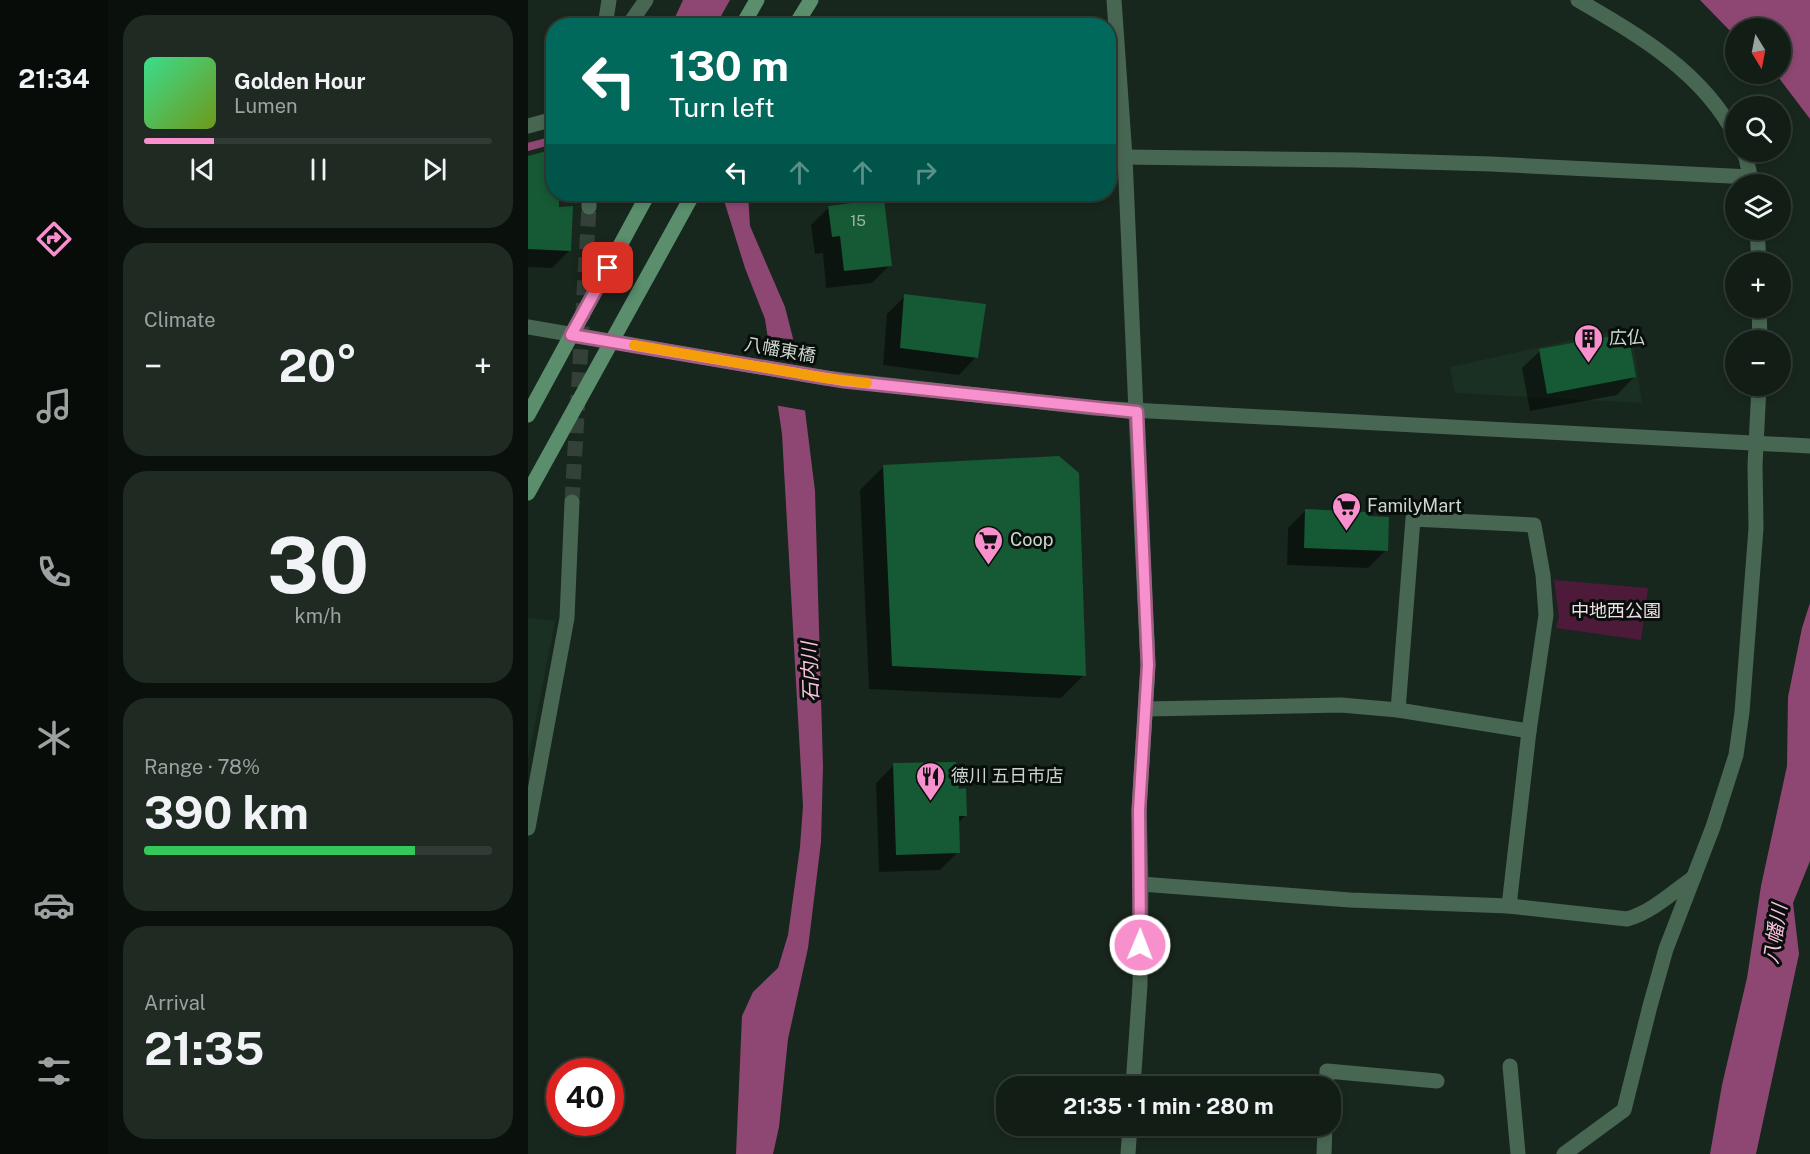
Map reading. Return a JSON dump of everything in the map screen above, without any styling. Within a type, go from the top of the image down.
[{"type":"main road","points":[[747,18],[757,0]]},
{"type":"main road","points":[[800,18],[808,4]]},
{"type":"main road","points":[[528,415],[642,201]]},
{"type":"main road","points":[[528,493],[689,201]]},
{"type":"street","points":[[606,18],[609,0]]},
{"type":"street","points":[[634,18],[646,0]]},
{"type":"street","points":[[1114,0],[1114,18]]},
{"type":"street","points":[[1578,0],[1623,26],[1677,64],[1709,98],[1725,121]]},
{"type":"street","points":[[1116,99],[1125,158],[1148,665],[1140,800],[1140,985],[1134,1076]]},
{"type":"street","points":[[528,126],[546,121]]},
{"type":"street","points":[[1125,158],[1468,164],[1725,179]]},
{"type":"street","name":"八幡東橋","points":[[528,327],[825,378],[1137,412],[1810,446]]},
{"type":"street","points":[[1564,1154],[1624,1110],[1666,949],[1713,827],[1736,755],[1742,712],[1756,528],[1755,465],[1759,396]]},
{"type":"street","points":[[528,828],[567,618],[572,502]]},
{"type":"street","points":[[1398,710],[1413,519],[1534,525],[1544,575],[1546,615],[1529,731],[1509,906]]},
{"type":"street","points":[[1146,709],[1341,705],[1398,710],[1529,731]]},
{"type":"street","points":[[1141,884],[1350,900],[1509,906],[1627,919],[1654,906],[1694,876]]},
{"type":"street","points":[[1510,1066],[1518,1154]]},
{"type":"street","points":[[1327,1076],[1327,1071],[1437,1081]]},
{"type":"street","points":[[1128,1154],[1129,1136]]},
{"type":"street","points":[[1324,1154],[1325,1136]]},
{"type":"shaded area","points":[[1631,327],[1642,403],[1455,393],[1450,367]]},
{"type":"shaded area","points":[[528,618],[555,621],[528,759]]},
{"type":"green space","name":"中地西公園","points":[[1554,580],[1648,588],[1641,640],[1556,628],[1559,617]]},
{"type":"water","points":[[683,0],[740,0],[739,18],[675,18]]},
{"type":"water","points":[[1700,0],[1810,0],[1810,119],[1784,84],[1791,84],[1791,18],[1725,18],[1725,26]]},
{"type":"water","name":"石内川","points":[[724,201],[748,201],[750,226],[785,307],[799,362],[815,491],[823,766],[821,842],[808,948],[788,1039],[779,1127],[773,1154],[736,1154],[742,1016],[753,992],[778,968],[788,935],[803,806],[782,434],[765,319],[745,268]]},
{"type":"water","name":"八幡川","points":[[1810,603],[1810,861],[1793,903],[1799,954],[1756,1154],[1710,1154],[1722,1085],[1747,978],[1761,886],[1787,766],[1788,697],[1802,628]]},
{"type":"pier","points":[[730,0],[743,0],[742,18],[720,18]]},
{"type":"pier","points":[[764,336],[797,340],[808,411],[774,405]]},
{"type":"building","points":[[546,151],[546,201],[559,201],[559,207],[573,206],[571,251],[528,249],[528,156]]},
{"type":"building","points":[[884,201],[892,266],[844,271],[840,236],[832,237],[828,206]]},
{"type":"building","points":[[904,294],[986,304],[978,358],[900,348]]},
{"type":"building","name":"広仏","points":[[1628,333],[1636,377],[1547,394],[1539,349]]},
{"type":"building","points":[[1059,456],[1079,473],[1086,676],[892,666],[883,465]]},
{"type":"building","name":"FamilyMart","points":[[1305,509],[1368,512],[1368,516],[1389,517],[1388,551],[1304,548]]},
{"type":"building","name":"徳川 五日市店","points":[[956,762],[959,789],[966,788],[967,816],[959,816],[960,853],[896,855],[893,763]]},
{"type":"waterway","points":[[528,147],[546,142]]},
{"type":"tunnel","points":[[572,502],[589,207]]},
{"type":"slow traffic","points":[[634,345],[825,378],[867,383]]},
{"type":"place","name":"広仏","points":[[1588,364]]},
{"type":"place","name":"FamilyMart","points":[[1346,532]]},
{"type":"place","name":"Coop","points":[[989,566]]},
{"type":"place","name":"徳川 五日市店","points":[[930,802]]},
{"type":"route","points":[[608,268],[571,335],[844,381],[1137,412],[1148,665],[1139,810],[1140,945]]}]
